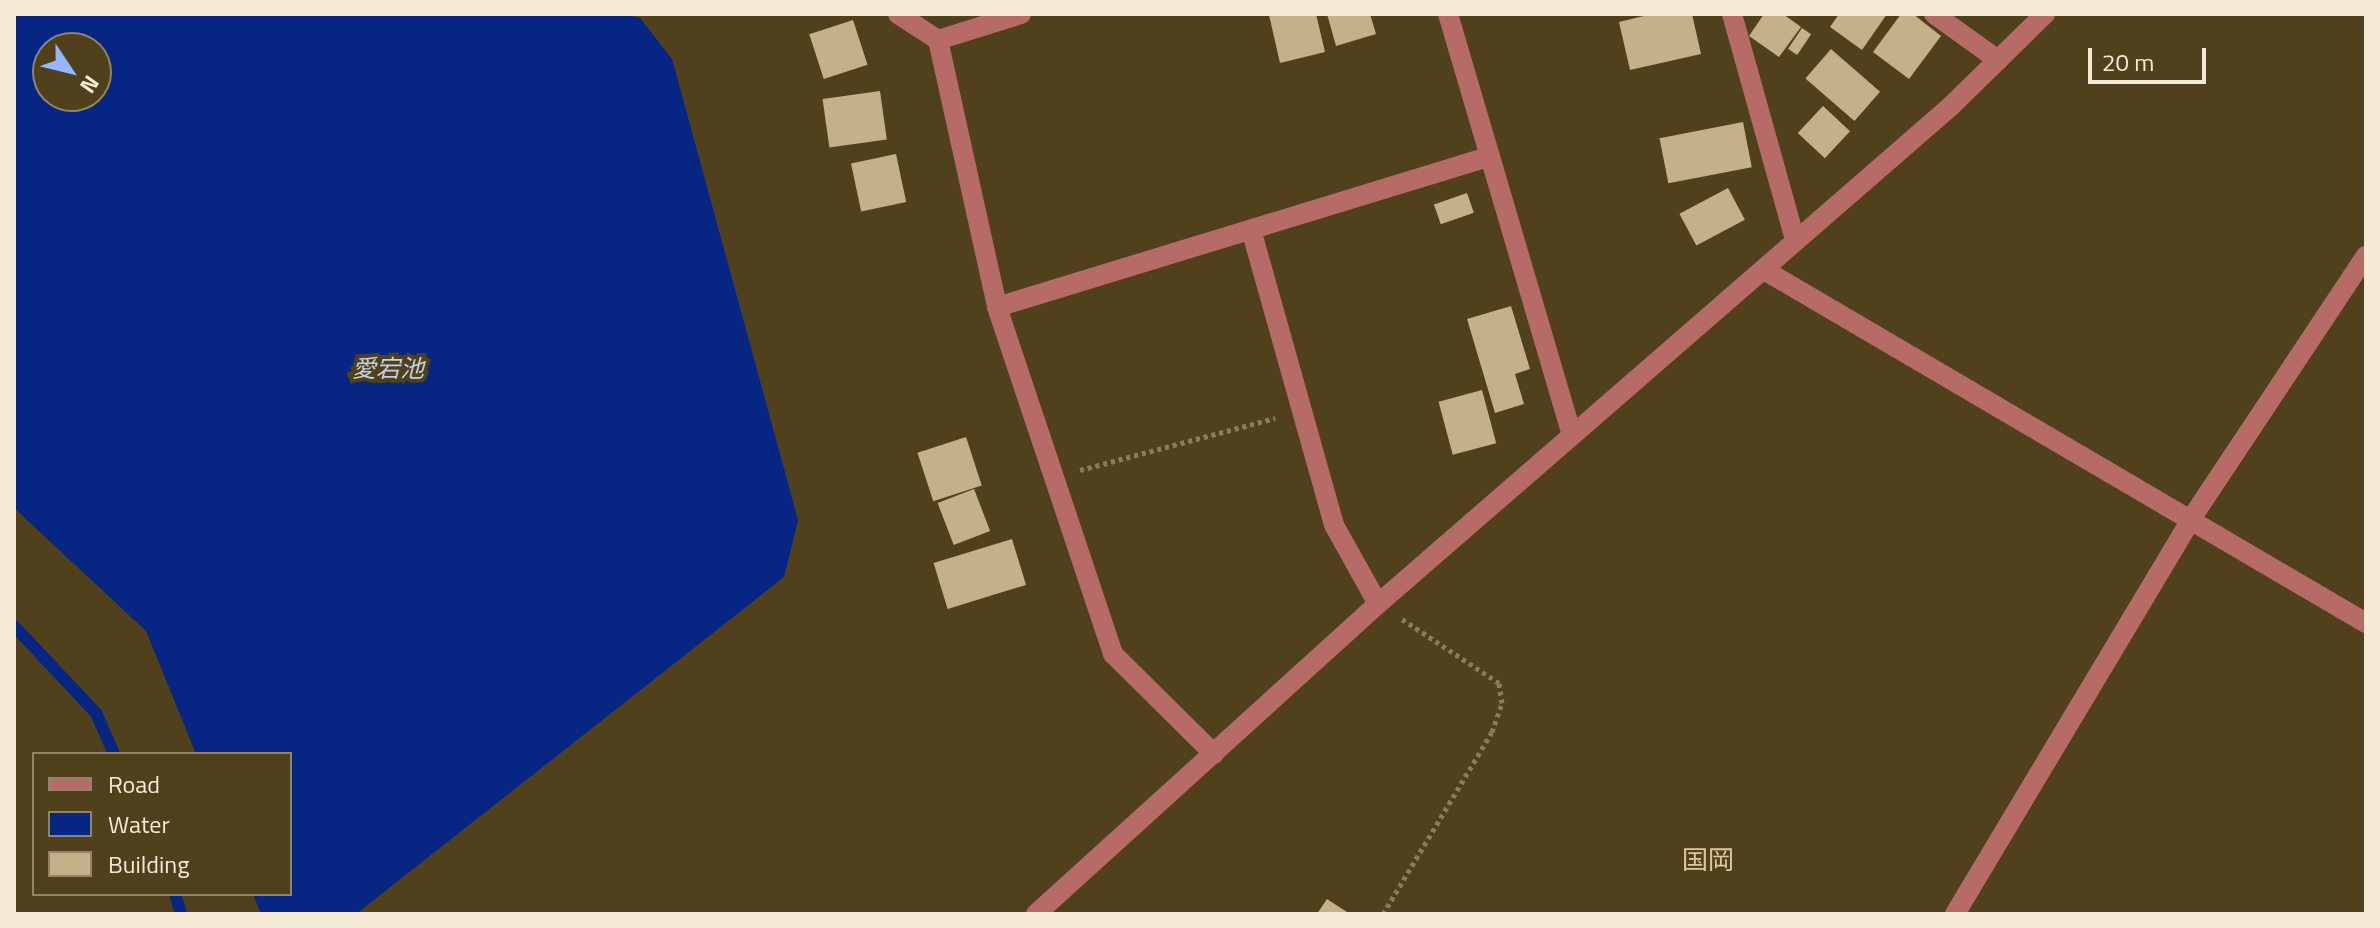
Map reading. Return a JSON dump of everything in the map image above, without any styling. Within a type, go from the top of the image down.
[{"type":"street","points":[[898,14],[938,40],[997,307],[1113,654],[1214,754]]},
{"type":"street","points":[[938,40],[1021,14]]},
{"type":"street","points":[[1448,14],[1572,435]]},
{"type":"street","points":[[1732,14],[1795,240]]},
{"type":"street","points":[[1934,14],[1998,60]]},
{"type":"street","points":[[1036,914],[1378,604],[1764,270],[2045,14]]},
{"type":"street","points":[[997,307],[1252,233],[1488,157]]},
{"type":"street","points":[[1252,233],[1299,411],[1334,525],[1378,604]]},
{"type":"street","points":[[1955,914],[2191,519],[2366,256]]},
{"type":"street","points":[[1764,270],[2366,623]]},
{"type":"path","points":[[1052,477],[1299,411]]},
{"type":"path","points":[[1378,604],[1499,683],[1502,703],[1492,732],[1383,914]]},
{"type":"water","name":"愛宕池","points":[[14,14],[624,14],[640,18],[672,59],[798,520],[784,577],[356,914],[261,914],[254,896],[292,896],[292,752],[195,752],[146,631],[14,508]]},
{"type":"building","points":[[1316,14],[1325,52],[1280,63],[1269,15]]},
{"type":"building","points":[[1327,14],[1370,14],[1376,34],[1336,46]]},
{"type":"building","points":[[1652,14],[1692,14],[1701,54],[1630,70],[1619,22]]},
{"type":"building","points":[[1764,14],[1783,14],[1801,27],[1779,57],[1749,36]]},
{"type":"building","points":[[1839,14],[1887,14],[1862,50],[1830,27]]},
{"type":"building","points":[[1901,14],[1913,14],[1941,36],[1909,79],[1873,52]]},
{"type":"building","points":[[853,20],[868,65],[824,79],[809,34]]},
{"type":"building","points":[[1802,28],[1811,34],[1797,55],[1788,49]]},
{"type":"building","points":[[1831,49],[1880,92],[1854,121],[1805,78]]},
{"type":"building","points":[[880,91],[887,140],[829,148],[823,99]]},
{"type":"building","points":[[1823,106],[1850,131],[1825,158],[1798,133]]},
{"type":"building","points":[[1743,122],[1752,167],[1668,183],[1660,138]]},
{"type":"building","points":[[896,154],[906,202],[861,211],[851,164]]},
{"type":"building","points":[[1728,188],[1745,220],[1696,246],[1679,214]]},
{"type":"building","points":[[1467,193],[1474,213],[1441,224],[1434,204]]},
{"type":"building","points":[[1511,306],[1530,369],[1515,374],[1524,404],[1495,413],[1467,319]]},
{"type":"building","points":[[1482,390],[1496,443],[1453,455],[1439,402]]},
{"type":"building","points":[[966,437],[982,486],[933,501],[917,453]]},
{"type":"building","points":[[974,489],[990,531],[954,545],[938,503]]},
{"type":"building","points":[[1012,539],[1026,585],[948,609],[934,563]]},
{"type":"building","points":[[1327,899],[1350,914],[1317,914]]},
{"type":"waterway","points":[[14,626],[96,713],[113,752]]},
{"type":"waterway","points":[[176,896],[181,914]]},
{"type":"district","name":"国岡","points":[[1708,860]]}]
